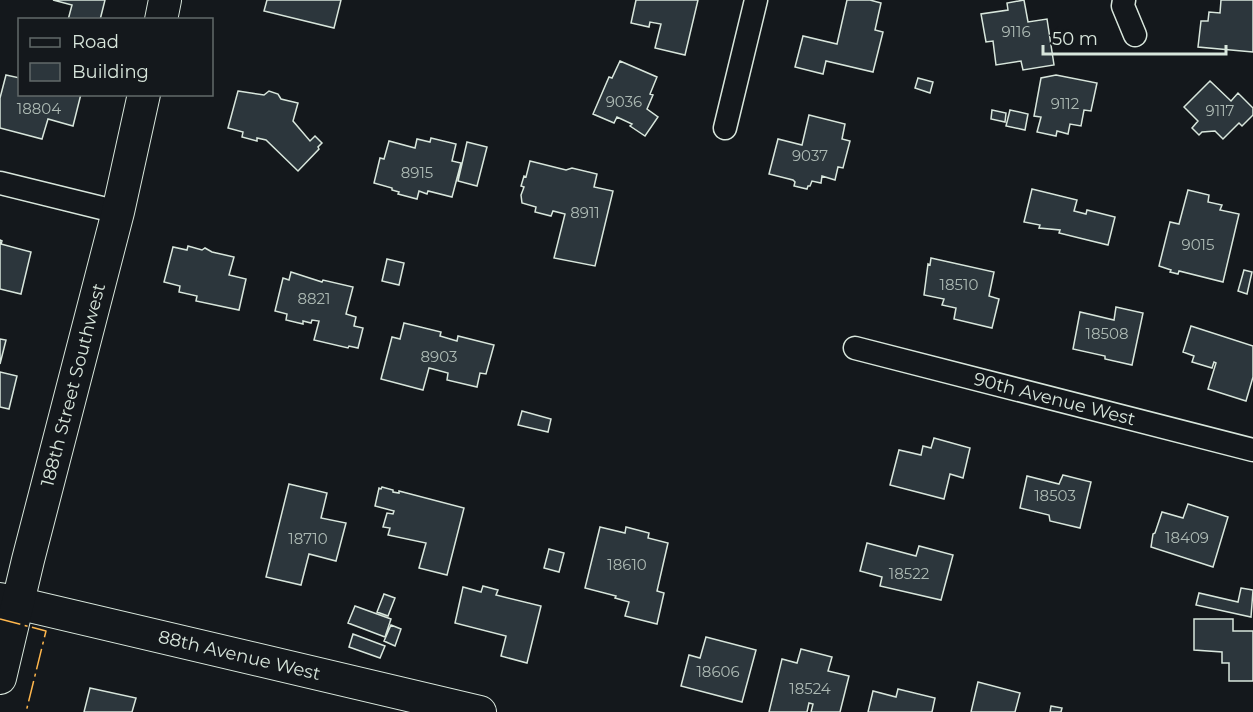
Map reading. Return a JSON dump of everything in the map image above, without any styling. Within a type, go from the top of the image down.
[{"type":"street","points":[[161,18],[165,0]]},
{"type":"street","points":[[725,128],[756,0]]},
{"type":"street","points":[[1124,0],[1123,6],[1135,35]]},
{"type":"street","name":"188th Street Southwest","points":[[0,678],[9,601],[118,212],[144,96]]},
{"type":"street","points":[[0,183],[118,212]]},
{"type":"street","name":"90th Avenue West","points":[[855,348],[1253,450]]},
{"type":"street","name":"88th Avenue West","points":[[9,601],[480,712]]},
{"type":"building","points":[[53,0],[105,0],[100,18],[69,18],[72,5]]},
{"type":"building","points":[[267,0],[341,0],[334,28],[264,11]]},
{"type":"building","points":[[636,0],[698,0],[685,55],[655,48],[661,24],[650,22],[649,27],[631,23]]},
{"type":"building","points":[[847,0],[870,0],[881,3],[875,30],[883,32],[873,72],[826,61],[823,74],[795,67],[803,36],[837,44]]},
{"type":"building","points":[[1024,0],[1028,22],[1047,19],[1054,65],[1023,70],[1021,61],[996,65],[993,41],[986,42],[981,14],[1008,10],[1007,3]]},
{"type":"building","points":[[1221,0],[1253,0],[1253,52],[1198,47],[1201,21],[1208,21],[1209,12],[1220,13]]},
{"type":"building","points":[[620,61],[657,77],[647,109],[658,117],[645,136],[630,126],[632,124],[617,117],[614,123],[593,114],[609,77],[612,78]]},
{"type":"building","points":[[6,75],[18,78],[18,96],[80,96],[73,126],[48,119],[42,139],[0,128],[0,98]]},
{"type":"building","points":[[1056,75],[1097,83],[1091,111],[1084,110],[1081,126],[1070,124],[1068,134],[1057,131],[1056,136],[1037,132],[1041,117],[1034,116],[1041,78]]},
{"type":"building","points":[[918,78],[933,82],[930,93],[915,88]]},
{"type":"building","points":[[1210,81],[1231,101],[1238,93],[1253,108],[1253,115],[1242,126],[1239,123],[1223,139],[1215,131],[1202,132],[1199,135],[1192,128],[1198,121],[1184,107]]},
{"type":"building","points":[[238,91],[264,95],[269,91],[278,94],[281,99],[298,103],[293,121],[310,141],[315,136],[322,143],[298,171],[266,140],[257,138],[257,141],[242,137],[243,132],[228,128]]},
{"type":"building","points":[[992,110],[1006,113],[1005,122],[991,119]]},
{"type":"building","points":[[1010,110],[1028,114],[1025,130],[1006,126]]},
{"type":"building","points":[[809,115],[845,124],[842,139],[850,141],[843,168],[838,167],[835,180],[822,176],[821,183],[812,181],[807,189],[794,186],[793,180],[769,174],[778,139],[802,145]]},
{"type":"building","points":[[431,138],[456,144],[452,161],[461,163],[452,197],[419,191],[417,199],[398,194],[399,192],[392,188],[374,183],[380,158],[384,159],[389,141],[415,148],[417,139],[430,142]]},
{"type":"building","points":[[467,142],[487,147],[477,186],[458,181]]},
{"type":"building","points":[[530,161],[566,170],[572,168],[597,174],[594,187],[613,191],[595,266],[554,258],[565,214],[553,211],[551,216],[535,212],[536,207],[522,203],[521,195],[524,187],[521,186]]},
{"type":"building","points":[[1032,189],[1077,200],[1074,211],[1086,214],[1087,210],[1115,217],[1108,245],[1059,233],[1060,230],[1039,228],[1040,225],[1024,222]]},
{"type":"building","points":[[1188,190],[1209,195],[1208,202],[1222,205],[1220,210],[1239,214],[1223,282],[1179,271],[1178,274],[1170,272],[1171,270],[1159,266],[1170,222],[1179,224]]},
{"type":"building","points":[[0,240],[1,244],[31,252],[21,294],[0,289]]},
{"type":"building","points":[[188,246],[202,250],[205,248],[234,257],[229,275],[246,279],[239,310],[196,301],[197,296],[179,292],[180,286],[164,282],[173,247],[187,250]]},
{"type":"building","points":[[931,258],[994,272],[989,296],[999,299],[992,328],[954,319],[956,308],[942,305],[944,299],[924,295],[928,264],[930,265]]},
{"type":"building","points":[[387,259],[404,263],[399,285],[382,281]]},
{"type":"building","points":[[1244,270],[1252,272],[1247,294],[1238,291]]},
{"type":"building","points":[[291,272],[322,282],[323,280],[353,287],[346,314],[356,317],[354,326],[363,328],[358,348],[314,340],[319,321],[312,320],[311,323],[303,321],[303,324],[286,320],[287,314],[275,311],[283,278],[289,280]]},
{"type":"building","points":[[1116,307],[1143,313],[1132,365],[1073,349],[1080,312],[1114,320]]},
{"type":"building","points":[[404,323],[441,332],[440,336],[457,341],[458,336],[494,345],[486,374],[480,373],[477,387],[447,380],[448,373],[429,368],[423,390],[381,379],[392,337],[400,339]]},
{"type":"building","points":[[1191,326],[1253,346],[1253,377],[1246,401],[1208,389],[1216,363],[1214,362],[1212,368],[1192,362],[1194,356],[1183,352]]},
{"type":"building","points":[[0,339],[6,340],[0,364]]},
{"type":"building","points":[[0,372],[17,376],[9,409],[0,407]]},
{"type":"building","points":[[522,411],[551,419],[548,432],[518,425]]},
{"type":"building","points":[[934,438],[970,448],[963,478],[950,474],[944,499],[890,485],[899,450],[921,455],[923,446],[931,448]]},
{"type":"building","points":[[1063,475],[1091,482],[1080,528],[1050,521],[1049,515],[1020,508],[1027,476],[1059,484]]},
{"type":"building","points":[[289,484],[327,493],[321,518],[346,523],[336,561],[309,554],[301,585],[266,577]]},
{"type":"building","points":[[379,488],[393,490],[393,492],[399,493],[399,491],[464,508],[447,575],[419,568],[426,543],[388,535],[390,528],[383,527],[387,513],[393,514],[394,511],[375,506]]},
{"type":"building","points":[[1188,504],[1228,517],[1213,567],[1151,547],[1153,534],[1162,512],[1183,518]]},
{"type":"building","points":[[600,527],[625,533],[626,527],[649,533],[648,538],[668,543],[657,591],[664,593],[657,624],[625,616],[629,602],[585,588]]},
{"type":"building","points":[[867,543],[916,556],[919,546],[953,555],[941,600],[880,586],[882,577],[860,571]]},
{"type":"building","points":[[549,549],[564,553],[559,572],[544,568]]},
{"type":"building","points":[[483,586],[498,590],[496,595],[541,606],[527,663],[501,656],[506,636],[455,623],[463,587],[481,592]]},
{"type":"building","points":[[1241,588],[1253,590],[1251,617],[1196,605],[1199,593],[1238,602]]},
{"type":"building","points":[[384,594],[395,598],[388,616],[377,612]]},
{"type":"building","points":[[355,606],[391,619],[385,637],[348,623]]},
{"type":"building","points":[[1194,619],[1233,619],[1233,631],[1253,631],[1253,681],[1229,681],[1229,663],[1222,663],[1222,652],[1194,650]]},
{"type":"building","points":[[391,625],[401,629],[395,646],[384,641]]},
{"type":"building","points":[[353,634],[385,646],[380,658],[349,647]]},
{"type":"building","points":[[706,637],[756,650],[742,702],[681,686],[689,655],[700,658]]},
{"type":"building","points":[[801,649],[832,657],[828,671],[849,676],[840,712],[811,712],[813,704],[809,703],[807,712],[769,712],[782,659],[797,663]]},
{"type":"building","points":[[978,682],[1020,693],[1015,712],[971,712]]},
{"type":"building","points":[[90,688],[136,698],[132,712],[84,712]]},
{"type":"building","points":[[898,689],[935,698],[932,712],[868,712],[873,691],[896,697]]},
{"type":"building","points":[[1051,706],[1062,708],[1061,712],[1050,712]]},
{"type":"power","points":[[0,619],[46,631],[26,712]]}]
